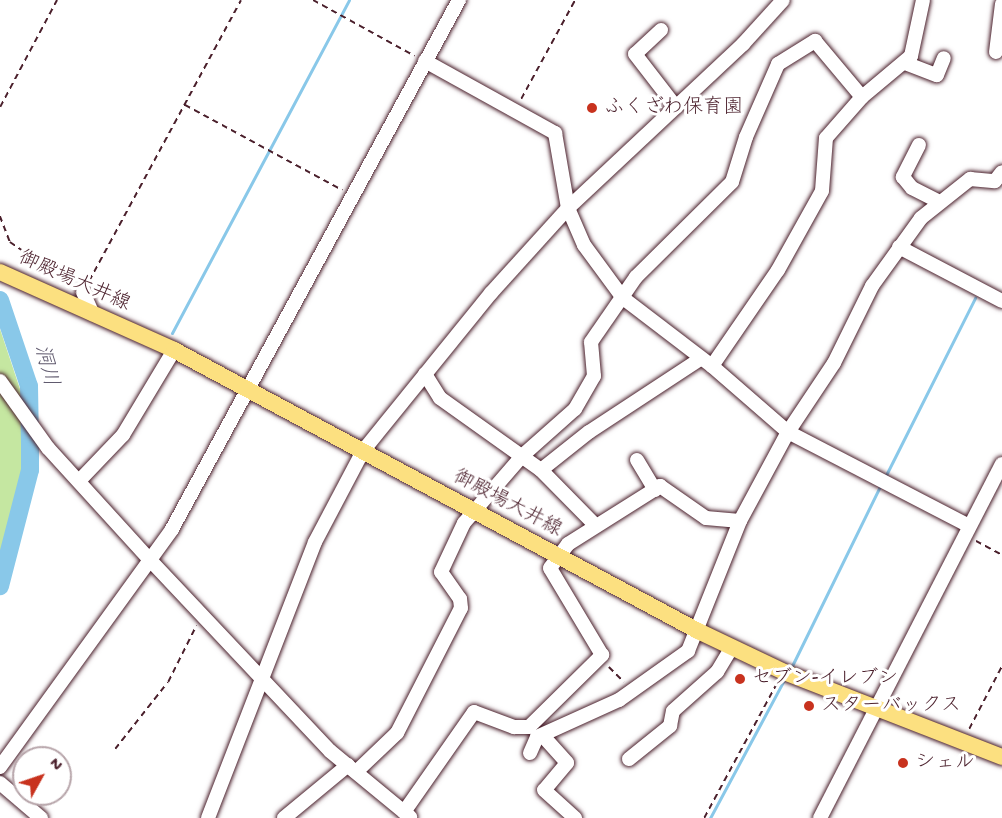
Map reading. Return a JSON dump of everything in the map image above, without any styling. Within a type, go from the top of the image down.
[{"type":"main road","name":"御殿場大井線","points":[[0,272],[174,350],[698,631],[787,673],[1002,757]]},
{"type":"street","points":[[0,767],[151,561],[249,390],[459,0]]},
{"type":"street","points":[[208,818],[315,542],[363,451],[491,292],[568,208],[743,44],[783,0]]},
{"type":"street","points":[[542,470],[589,432],[706,362],[778,270],[822,191],[826,138],[862,97],[905,63],[915,47],[923,0]]},
{"type":"street","points":[[996,52],[1002,4]]},
{"type":"street","points":[[660,30],[634,54],[676,107]]},
{"type":"street","points":[[284,818],[397,733],[461,608],[460,599],[441,572],[464,523],[522,456],[575,409],[594,376],[591,342],[666,245],[732,182],[746,137],[778,64],[815,41],[862,97]]},
{"type":"street","points":[[905,63],[938,75],[944,58]]},
{"type":"street","points":[[425,62],[555,133],[568,208],[584,245],[623,298],[706,362],[788,432],[967,531]]},
{"type":"street","points":[[919,145],[903,177],[912,188],[940,202]]},
{"type":"street","points":[[536,734],[633,692],[688,651],[698,631],[740,521],[788,432],[834,363],[872,286],[921,218],[970,179],[995,181],[1002,172]]},
{"type":"street","points":[[899,247],[1002,301]]},
{"type":"street","points":[[83,292],[93,314]]},
{"type":"street","points":[[79,481],[123,435],[174,350]]},
{"type":"street","points":[[425,374],[440,398],[542,470],[595,525]]},
{"type":"street","points":[[0,381],[48,448],[151,561],[352,769],[408,816],[474,712],[536,734],[567,763],[544,790],[575,818]]},
{"type":"street","points":[[637,460],[655,490]]},
{"type":"street","points":[[820,818],[1002,464]]},
{"type":"street","points":[[530,753],[536,734],[602,655],[550,568],[558,556],[595,525],[660,486],[706,518],[740,521]]},
{"type":"street","points":[[629,759],[670,726],[673,711],[717,672],[732,647]]},
{"type":"street","points":[[0,783],[40,818]]},
{"type":"path","points":[[0,107],[57,0]]},
{"type":"path","points":[[0,216],[10,242],[83,292],[242,0]]},
{"type":"path","points":[[313,0],[425,62]]},
{"type":"path","points":[[516,110],[575,0]]},
{"type":"path","points":[[184,105],[353,195]]},
{"type":"path","points":[[967,531],[1002,555]]},
{"type":"path","points":[[115,749],[168,682],[202,615]]},
{"type":"path","points":[[600,657],[633,692]]},
{"type":"path","points":[[963,741],[1002,666]]},
{"type":"path","points":[[704,818],[787,673]]},
{"type":"green space","points":[[0,329],[23,398],[23,474],[0,562]]},
{"type":"waterway","points":[[172,333],[349,0]]},
{"type":"waterway","points":[[884,479],[975,298]]},
{"type":"waterway","name":"洞川","points":[[0,300],[29,386],[30,445],[30,470],[0,586]]},
{"type":"waterway","points":[[790,670],[881,484]]},
{"type":"waterway","points":[[710,818],[785,678]]},
{"type":"place","name":"ふくざわ保育園","points":[[592,108]]},
{"type":"place","name":"セブン-イレブン","points":[[740,679]]},
{"type":"place","name":"スターバックス","points":[[809,706]]},
{"type":"place","name":"シェル","points":[[903,763]]}]
